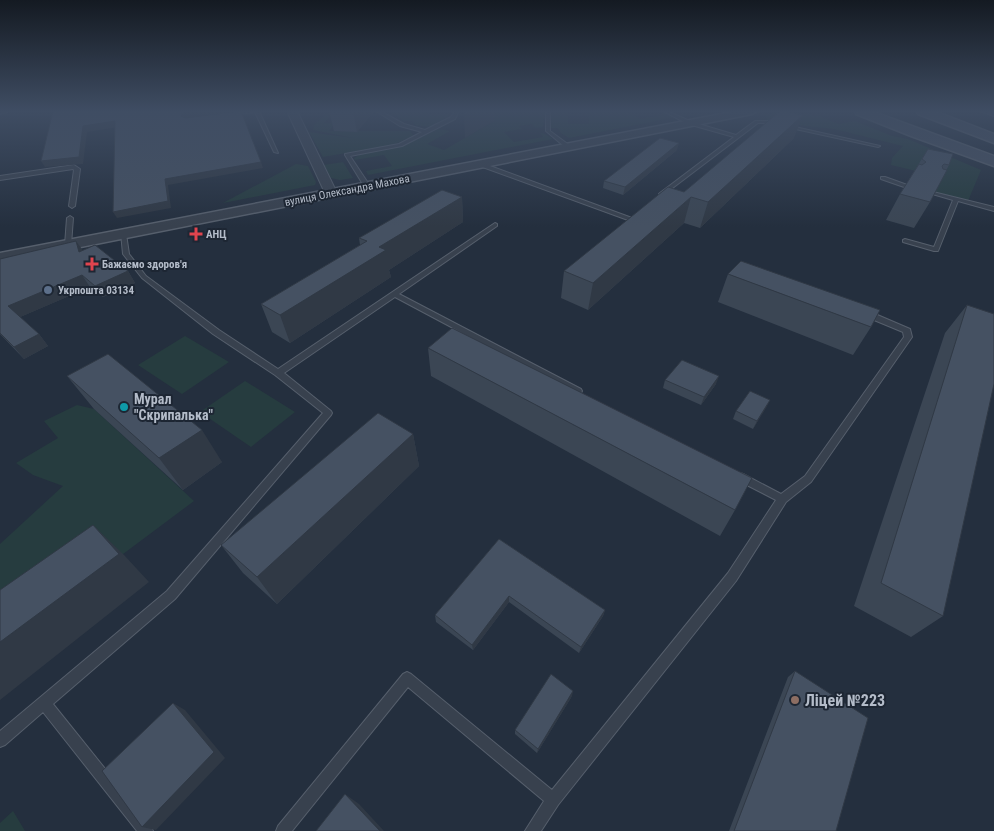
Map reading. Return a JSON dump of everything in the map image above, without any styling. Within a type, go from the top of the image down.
[{"type":"main road","points":[[963,150],[994,161]]},
{"type":"street","points":[[311,150],[331,193]]},
{"type":"street","name":"вулиця Олександра Махова","points":[[0,258],[549,150]]},
{"type":"lane","points":[[367,186],[347,155],[375,150]]},
{"type":"lane","points":[[656,199],[720,150]]},
{"type":"lane","points":[[479,164],[630,219]]},
{"type":"lane","points":[[0,178],[74,167],[77,169],[72,206]]},
{"type":"lane","points":[[883,178],[907,186]]},
{"type":"lane","points":[[931,192],[994,209]]},
{"type":"lane","points":[[905,241],[936,250],[956,199]]},
{"type":"lane","points":[[623,225],[636,214]]},
{"type":"lane","points":[[68,245],[70,218]]},
{"type":"lane","points":[[278,373],[495,225]]},
{"type":"lane","points":[[0,740],[171,595],[328,413],[278,373],[216,332],[144,277],[126,254],[123,234]]},
{"type":"lane","points":[[395,294],[585,395]]},
{"type":"lane","points":[[532,831],[553,800],[732,577],[782,499],[808,479],[908,337],[907,330],[854,309]]},
{"type":"lane","points":[[731,472],[782,499]]},
{"type":"lane","points":[[283,831],[407,678],[553,800]]},
{"type":"lane","points":[[44,703],[146,831]]},
{"type":"green space","points":[[319,150],[365,150],[323,157]]},
{"type":"green space","points":[[385,150],[498,150],[368,175],[366,171],[392,166],[384,155],[355,160],[354,158],[361,154]]},
{"type":"green space","points":[[900,150],[933,150],[981,170],[968,201],[932,191],[916,171],[891,165],[892,158]]},
{"type":"green space","points":[[343,162],[353,178],[340,180],[331,178],[324,165]]},
{"type":"green space","points":[[296,164],[308,166],[316,182],[315,185],[223,203]]},
{"type":"green space","points":[[185,336],[229,362],[182,394],[138,365]]},
{"type":"green space","points":[[245,381],[295,412],[251,447],[200,412]]},
{"type":"green space","points":[[77,405],[94,409],[194,501],[0,646],[0,544],[63,486],[33,475],[16,463],[58,438],[44,421]]},
{"type":"green space","points":[[13,811],[25,831],[0,831],[0,823]]},
{"type":"building","points":[[44,150],[80,150],[79,157],[41,161]]},
{"type":"building","points":[[114,150],[256,150],[261,162],[165,179],[168,201],[113,212]]},
{"type":"building","points":[[645,150],[671,150],[625,187],[604,181]]},
{"type":"building","points":[[734,150],[765,150],[708,202],[691,197],[593,283],[564,271],[668,187],[684,192]]},
{"type":"building","points":[[928,150],[953,154],[949,165],[944,164],[942,166],[943,169],[947,170],[930,202],[900,194],[919,164],[922,165],[926,162],[922,159]]},
{"type":"building","points":[[442,190],[462,197],[379,247],[386,250],[280,315],[261,304],[367,241],[359,238]]},
{"type":"building","points":[[76,241],[79,252],[95,245],[128,271],[95,286],[82,275],[8,306],[39,334],[14,347],[0,333],[0,259]]},
{"type":"building","points":[[741,261],[880,310],[871,327],[728,274]]},
{"type":"building","points":[[967,305],[994,314],[994,384],[943,616],[881,583]]},
{"type":"building","points":[[452,328],[752,478],[735,510],[428,348]]},
{"type":"building","points":[[108,354],[202,430],[159,458],[67,376]]},
{"type":"building","points":[[682,360],[719,376],[704,397],[665,380]]},
{"type":"building","points":[[750,391],[770,400],[757,421],[736,411]]},
{"type":"building","points":[[378,413],[413,434],[257,577],[221,545]]},
{"type":"building","points":[[93,525],[119,554],[0,642],[0,590]]},
{"type":"building","points":[[499,539],[605,610],[581,647],[509,596],[472,645],[435,615]]},
{"type":"building","points":[[795,671],[868,718],[836,831],[734,831]]},
{"type":"building","points":[[551,674],[573,691],[538,749],[515,730]]},
{"type":"building","points":[[173,703],[214,752],[142,827],[102,771]]},
{"type":"building","points":[[345,794],[380,831],[316,831]]},
{"type":"place","name":"АНЦ","points":[[196,234]]},
{"type":"place","name":"Бажаємо здоров'я","points":[[92,264]]},
{"type":"place","name":"Укрпошта 03134","points":[[48,290]]},
{"type":"place","name":"Мурал \"Скрипалька\"","points":[[124,407]]},
{"type":"place","name":"Ліцей №223","points":[[795,700]]}]
